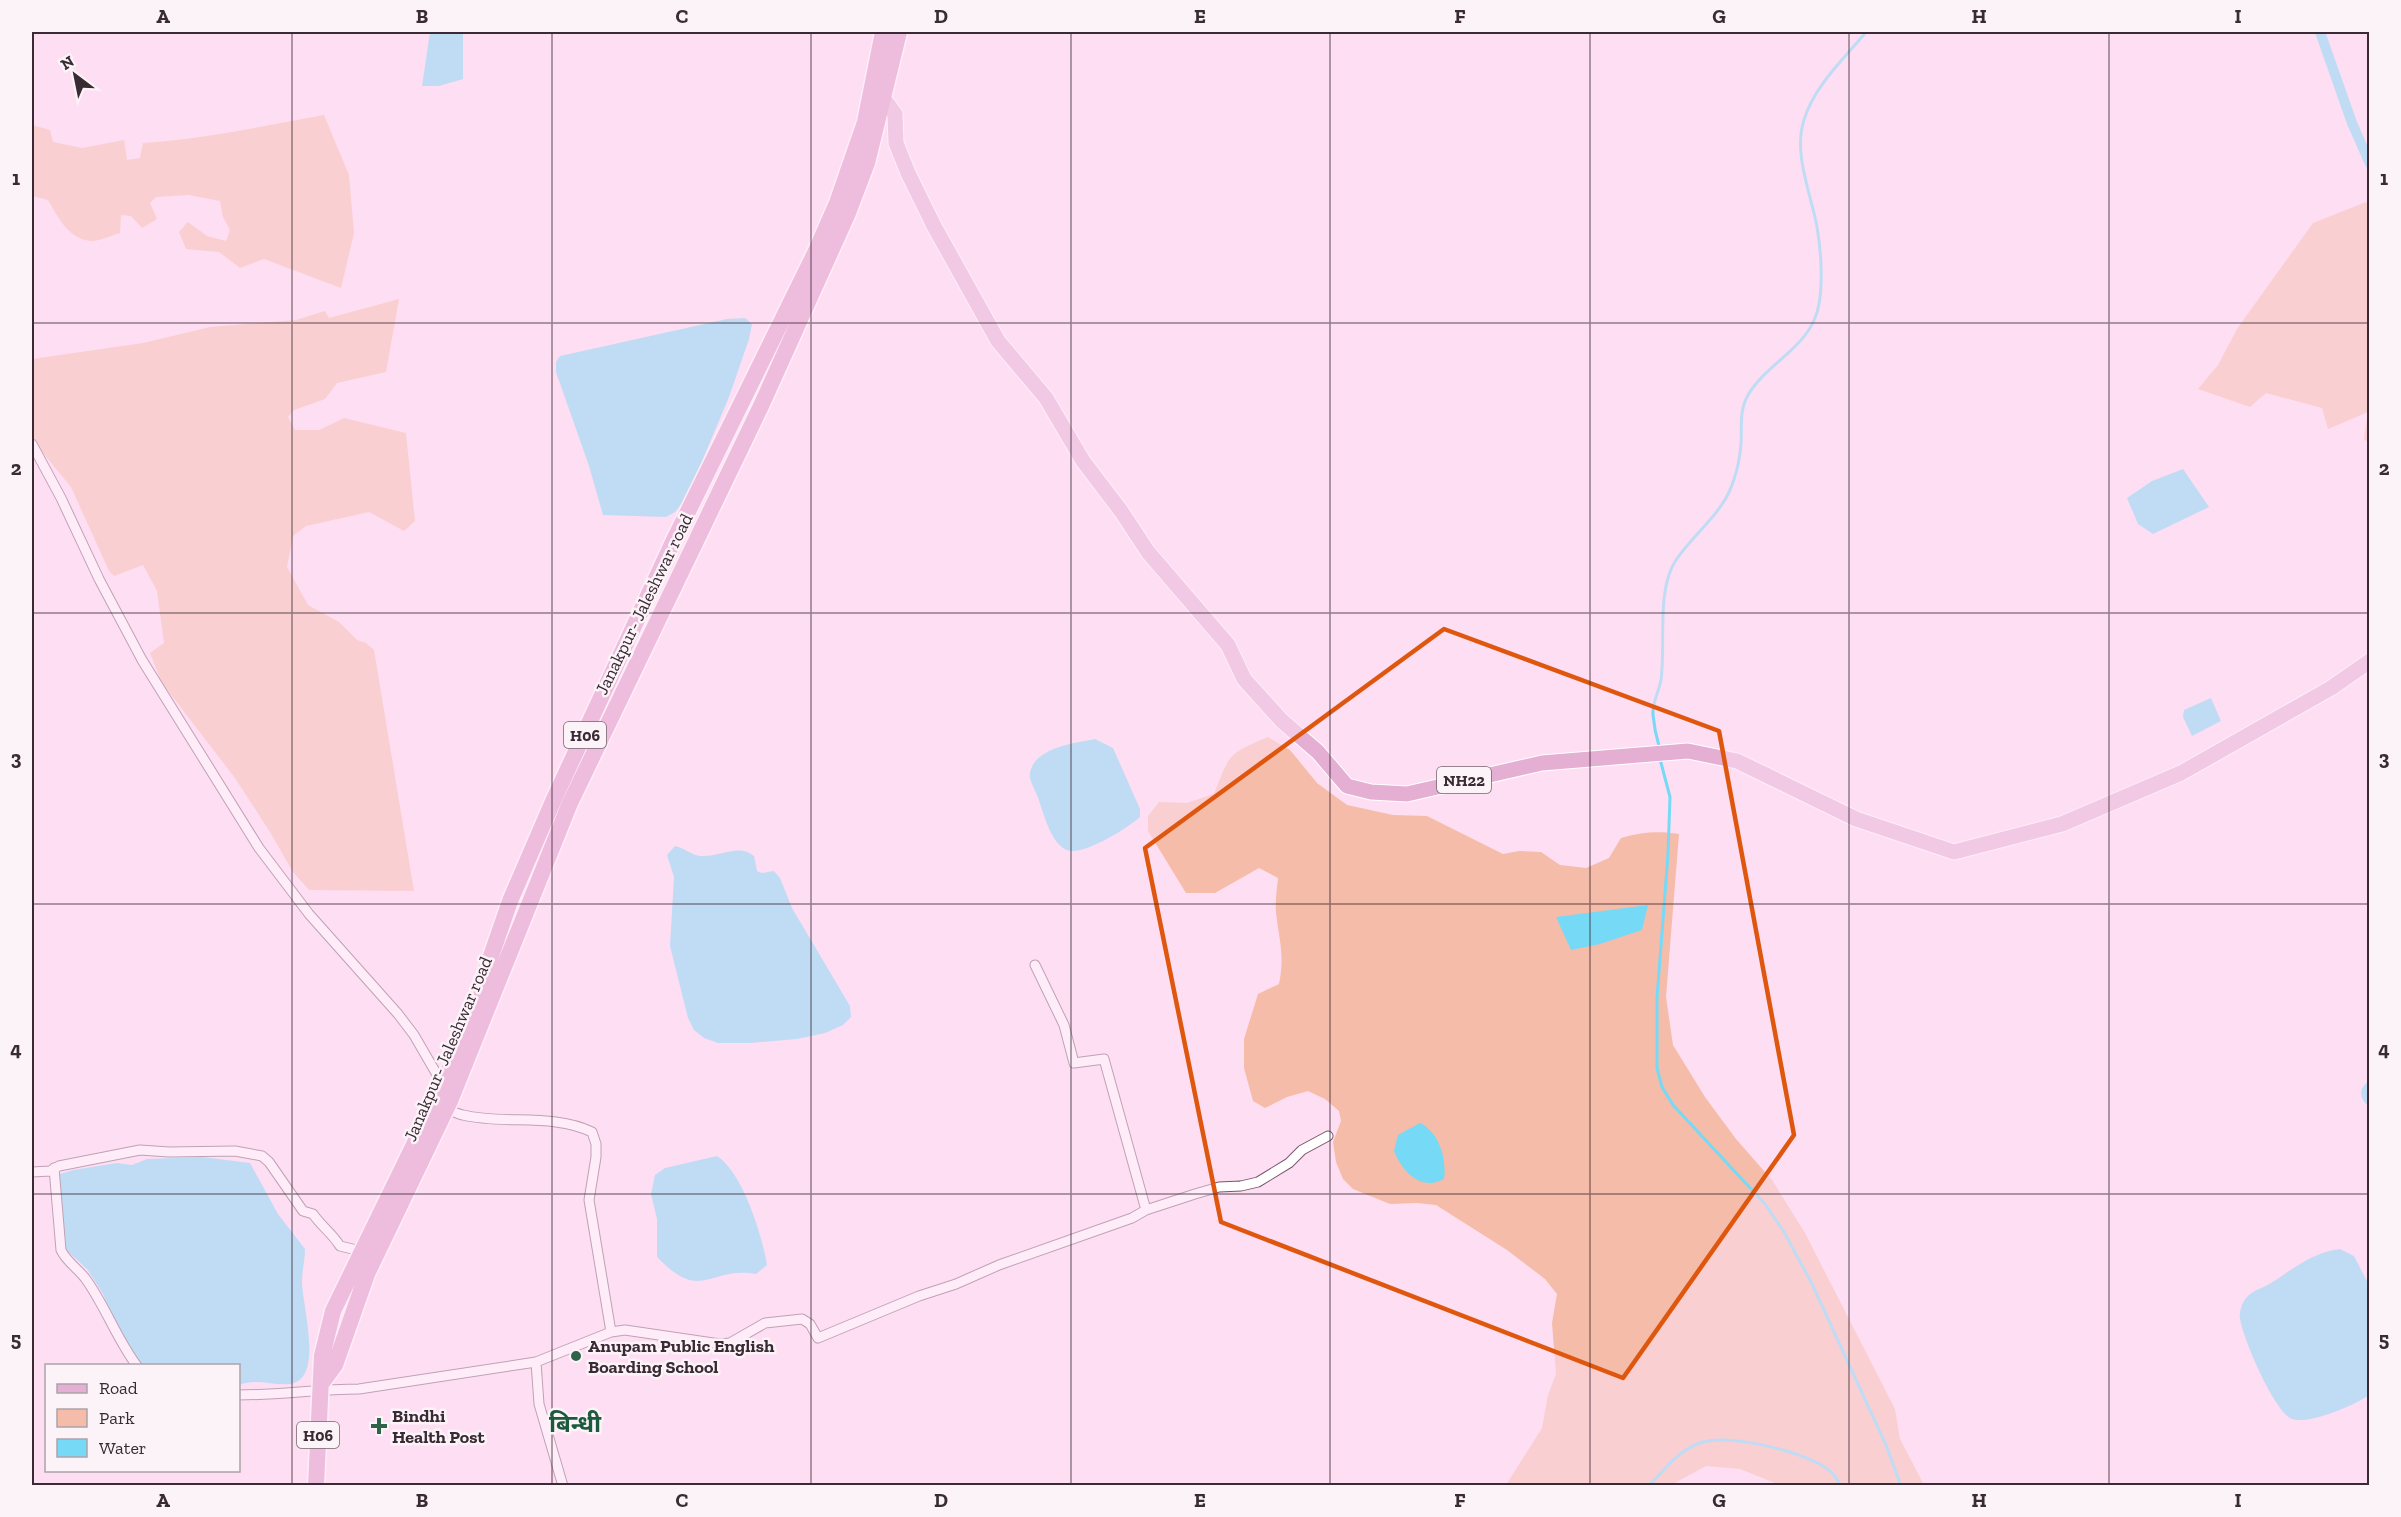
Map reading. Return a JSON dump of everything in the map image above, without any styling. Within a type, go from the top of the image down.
[{"type":"highway","name":"Janakpur- Jaleshwar road","points":[[321,1388],[335,1365],[367,1274],[446,1109],[484,1020],[570,803],[761,406],[828,260],[867,163],[877,96],[883,32]]},
{"type":"highway","name":"Janakpur- Jaleshwar road","points":[[316,1485],[322,1356],[333,1311],[443,1085],[472,1011],[510,901],[554,799],[672,544],[820,243],[877,96],[899,32]]},
{"type":"main road","name":"NH22","points":[[877,96],[895,114],[896,143],[908,173],[934,226],[998,341],[1047,398],[1083,460],[1148,552],[1228,645],[1244,679],[1282,721],[1318,752],[1347,786],[1371,792],[1407,794],[1542,763],[1688,751],[1737,761],[1856,819],[1954,852],[2062,824],[2181,773],[2331,688],[2370,660]]},
{"type":"street","points":[[32,444],[142,660],[259,848],[309,914],[398,1014],[414,1035],[443,1085]]},
{"type":"street","points":[[1035,965],[1064,1025],[1074,1063],[1104,1059],[1146,1210]]},
{"type":"street","points":[[446,1109],[461,1115],[556,1123],[592,1132],[596,1144],[596,1157],[589,1200],[611,1332]]},
{"type":"street","points":[[240,1395],[400,1384],[536,1362],[611,1332],[639,1331],[670,1338],[720,1344],[730,1343],[765,1323],[802,1319],[810,1324],[818,1338],[919,1296],[1132,1218],[1146,1210],[1219,1187],[1241,1186],[1258,1182],[1289,1162],[1302,1150],[1328,1136]]},
{"type":"street","points":[[32,1172],[50,1172],[54,1168],[140,1150],[235,1151],[262,1156],[269,1162],[303,1211],[313,1214],[319,1224],[332,1234],[340,1246],[361,1251]]},
{"type":"street","points":[[54,1168],[61,1250],[85,1278],[122,1344],[136,1364]]},
{"type":"street","points":[[536,1362],[539,1404],[563,1485]]},
{"type":"highlighted area","points":[[1444,629],[1719,731],[1794,1135],[1623,1378],[1221,1222],[1145,848]]},
{"type":"green space","points":[[324,115],[349,175],[354,233],[341,288],[264,259],[240,268],[219,252],[186,249],[179,232],[188,222],[207,236],[226,241],[230,230],[223,217],[220,201],[189,195],[156,197],[150,203],[157,219],[142,228],[131,216],[121,215],[120,233],[92,241],[77,237],[71,232],[60,220],[48,200],[32,196],[32,125],[50,130],[53,142],[82,148],[124,140],[127,160],[140,158],[143,143],[211,135]]},
{"type":"green space","points":[[2366,202],[2370,207],[2369,443],[2364,439],[2368,412],[2328,429],[2322,408],[2266,393],[2250,407],[2198,389],[2218,365],[2237,329],[2313,223]]},
{"type":"green space","points":[[399,299],[386,372],[337,383],[325,399],[294,410],[288,417],[295,430],[319,430],[344,418],[406,433],[415,521],[404,531],[369,512],[306,526],[293,536],[287,567],[308,605],[339,622],[357,640],[366,643],[374,650],[414,891],[309,890],[293,872],[235,778],[162,683],[150,653],[164,643],[157,591],[143,565],[114,576],[109,571],[71,487],[34,442],[32,437],[32,359],[143,343],[210,327],[296,320],[325,311],[329,318]]},
{"type":"green space","points":[[1268,737],[1290,750],[1317,783],[1347,805],[1393,815],[1427,816],[1503,854],[1519,851],[1541,852],[1560,865],[1586,868],[1609,858],[1621,838],[1650,833],[1679,834],[1666,997],[1673,1045],[1705,1097],[1736,1139],[1772,1180],[1805,1233],[1895,1409],[1900,1439],[1924,1485],[1780,1485],[1740,1469],[1706,1466],[1671,1485],[1506,1485],[1542,1428],[1548,1395],[1556,1374],[1552,1323],[1557,1294],[1545,1279],[1507,1250],[1436,1205],[1390,1204],[1353,1189],[1343,1179],[1336,1162],[1333,1142],[1341,1121],[1339,1111],[1325,1099],[1308,1091],[1287,1097],[1265,1108],[1253,1101],[1244,1068],[1244,1039],[1258,994],[1279,984],[1281,956],[1276,908],[1278,878],[1259,868],[1215,893],[1186,893],[1148,831],[1148,816],[1159,802],[1187,803],[1214,794],[1232,756],[1245,747]]},
{"type":"water","points":[[430,32],[463,32],[463,79],[439,86],[422,86]]},
{"type":"water","points":[[745,318],[752,324],[749,339],[729,397],[687,497],[675,512],[666,517],[603,515],[589,466],[556,372],[556,362],[560,356],[727,319]]},
{"type":"water","points":[[2183,469],[2209,507],[2153,534],[2138,524],[2127,498],[2152,481]]},
{"type":"water","points":[[2211,698],[2221,721],[2192,736],[2183,717],[2184,710]]},
{"type":"water","points":[[1095,739],[1113,748],[1140,809],[1140,817],[1097,844],[1078,851],[1071,851],[1058,844],[1053,836],[1031,782],[1030,772],[1035,762],[1049,751],[1068,744]]},
{"type":"water","points":[[675,846],[702,856],[736,851],[748,852],[754,856],[757,871],[762,873],[774,871],[780,878],[792,908],[850,1006],[851,1017],[843,1025],[825,1033],[797,1039],[750,1043],[718,1043],[704,1038],[694,1030],[688,1018],[670,946],[674,877],[667,855]]},
{"type":"water","points":[[1648,905],[1642,930],[1600,944],[1571,950],[1556,917]]},
{"type":"water","points":[[2369,1081],[2369,1107],[2361,1094],[2363,1087]]},
{"type":"water","points":[[1420,1123],[1427,1127],[1437,1139],[1443,1155],[1444,1179],[1436,1182],[1428,1183],[1413,1177],[1402,1166],[1394,1151],[1398,1135]]},
{"type":"water","points":[[717,1156],[726,1164],[743,1190],[756,1222],[767,1265],[756,1274],[740,1273],[696,1281],[672,1271],[657,1257],[657,1219],[651,1194],[655,1175],[665,1168]]},
{"type":"water","points":[[203,1157],[250,1163],[278,1214],[305,1249],[302,1282],[309,1353],[303,1377],[288,1384],[253,1382],[240,1385],[240,1364],[139,1364],[120,1336],[103,1294],[87,1269],[64,1248],[59,1184],[60,1174],[73,1170],[117,1163],[132,1165],[147,1159]]},
{"type":"water","points":[[2340,1249],[2354,1256],[2369,1285],[2369,1395],[2343,1409],[2320,1417],[2292,1419],[2277,1403],[2260,1373],[2242,1328],[2241,1308],[2244,1300],[2251,1294],[2304,1262]]},
{"type":"waterway","points":[[1659,746],[1653,710],[1661,680],[1664,602],[1670,572],[1676,560],[1717,512],[1730,491],[1739,461],[1742,413],[1748,395],[1767,372],[1799,343],[1815,319],[1820,295],[1820,255],[1817,227],[1804,174],[1801,133],[1809,108],[1822,84],[1866,32]]},
{"type":"waterway","points":[[2320,32],[2352,123],[2370,164]]},
{"type":"waterway","points":[[1660,759],[1670,797],[1657,998],[1657,1068],[1662,1087],[1673,1105],[1765,1204],[1784,1232],[1812,1284],[1886,1445],[1901,1486]]},
{"type":"waterway","points":[[1649,1486],[1683,1452],[1697,1444],[1726,1440],[1763,1445],[1800,1455],[1828,1470],[1841,1486]]},
{"type":"place","name":"Anupam Public English Boarding School","points":[[576,1356]]},
{"type":"place","name":"Bindhi Health Post","points":[[379,1426]]},
{"type":"district","name":"बिन्धी","points":[[575,1423]]}]
